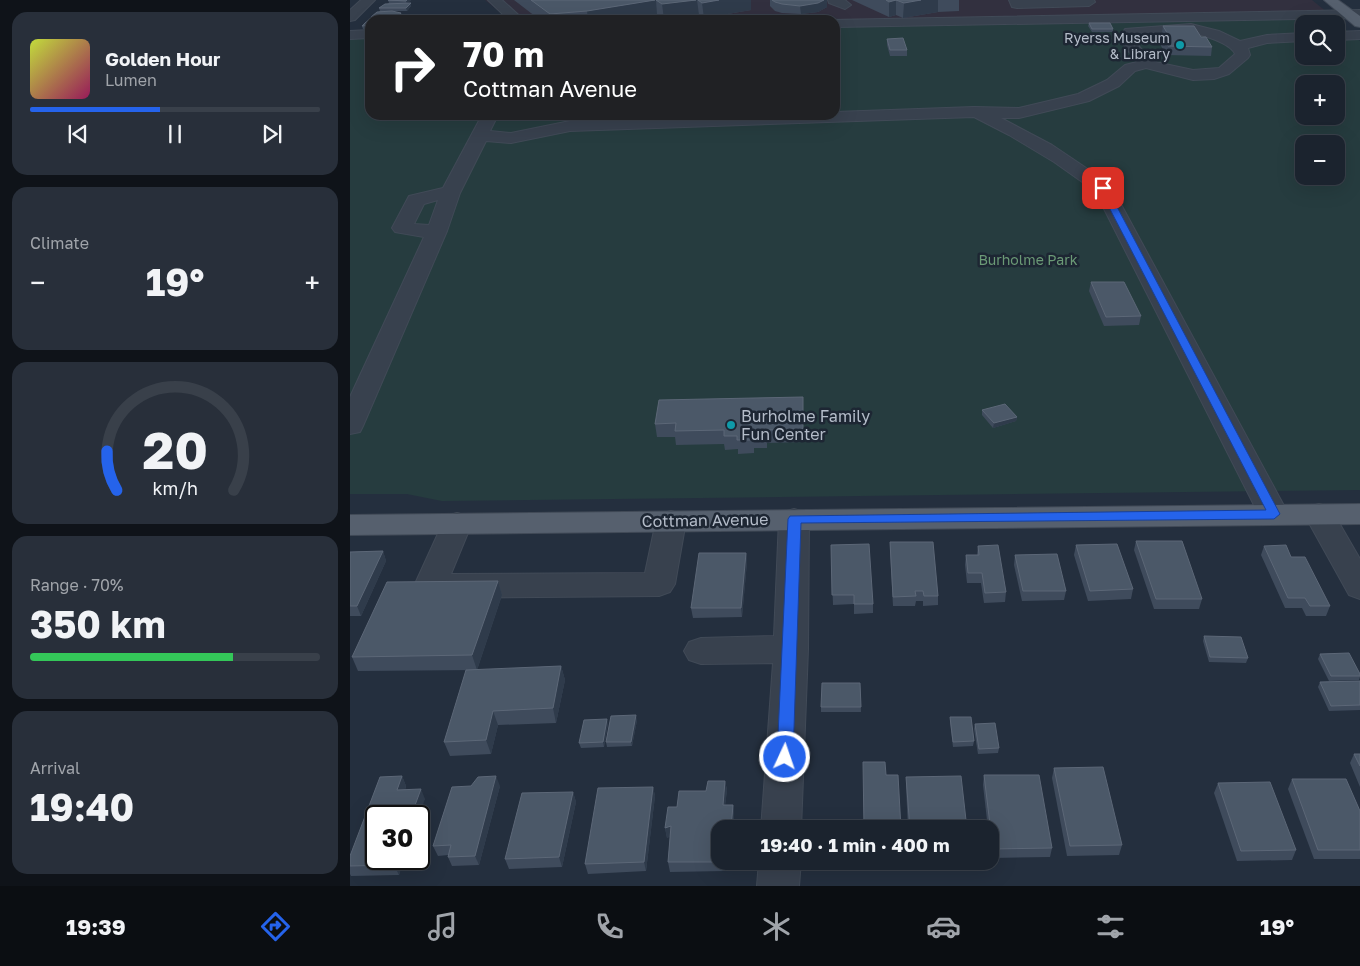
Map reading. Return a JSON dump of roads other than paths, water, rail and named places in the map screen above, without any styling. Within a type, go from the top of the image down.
[{"type":"main road","points":[[1330,0],[1357,17]]},
{"type":"main road","name":"Cottman Avenue","points":[[350,525],[1360,514]]},
{"type":"street","points":[[350,17],[369,0]]},
{"type":"street","points":[[494,0],[511,15]]},
{"type":"street","points":[[1008,21],[1016,2],[1089,2],[1083,0]]},
{"type":"street","points":[[839,3],[854,4],[871,12],[877,23]]},
{"type":"street","points":[[968,6],[977,21]]},
{"type":"street","points":[[840,23],[1357,17]]},
{"type":"street","points":[[840,117],[974,112],[1012,119],[1083,98],[1113,83],[1130,68],[1190,61],[1230,67],[1243,55],[1242,50],[1238,46],[1214,34],[1191,28],[1130,32],[1126,38],[1153,65]]},
{"type":"street","points":[[350,34],[365,34]]},
{"type":"street","points":[[1345,36],[1360,35]]},
{"type":"street","points":[[1238,46],[1267,40],[1295,38]]},
{"type":"street","points":[[1012,119],[1066,162],[1103,188],[1274,514]]},
{"type":"street","points":[[350,426],[437,231],[450,193],[487,120]]},
{"type":"street","points":[[475,144],[570,126],[743,120]]},
{"type":"street","points":[[437,231],[419,231],[402,228],[416,200],[450,193]]},
{"type":"street","points":[[1319,514],[1360,587]]},
{"type":"street","points":[[782,820],[791,649],[794,519]]},
{"type":"street","points":[[457,523],[430,586],[659,584],[671,521]]},
{"type":"street","points":[[700,651],[791,649]]},
{"type":"street","points":[[778,886],[779,870]]},
{"type":"place","name":"Ryerss Museum & Library","points":[[1180,45]]},
{"type":"place","name":"Burholme Family Fun Center","points":[[731,425]]},
{"type":"park label","name":"Burholme Park","points":[[1028,259]]}]
